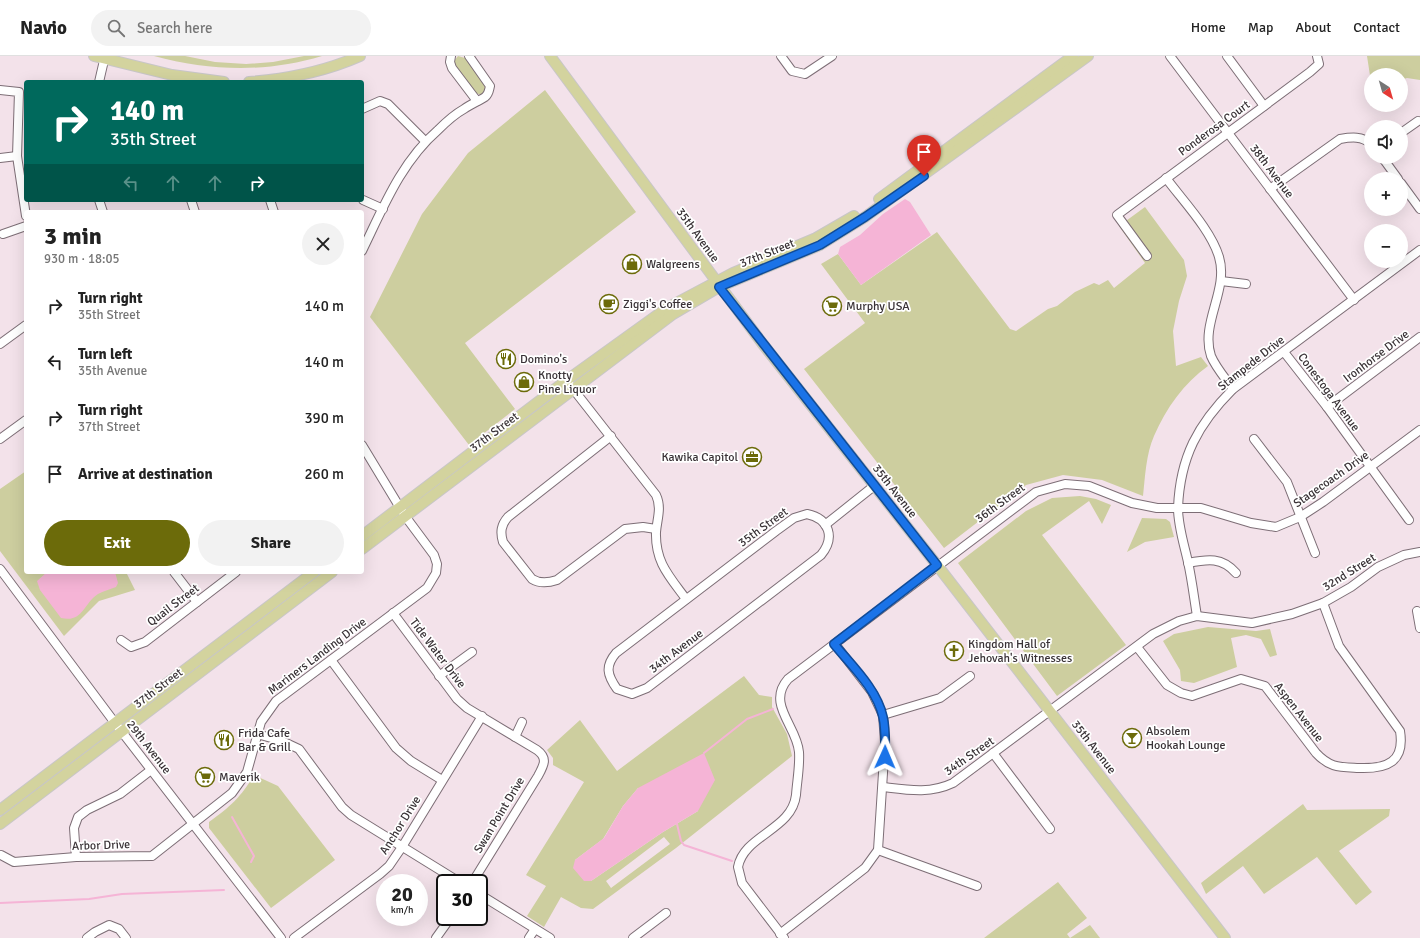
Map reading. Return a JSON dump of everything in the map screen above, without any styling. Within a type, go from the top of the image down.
[{"type":"main road","points":[[268,80],[296,77],[328,68],[360,56]]},
{"type":"main road","name":"35th Avenue","points":[[550,56],[717,284],[937,565],[1225,938]]},
{"type":"main road","name":"37th Street","points":[[364,534],[566,380],[667,308],[816,238],[861,212],[1073,56]]},
{"type":"main road","name":"37th Street","points":[[364,547],[573,388],[673,314],[717,284],[820,245],[865,217],[1088,56]]},
{"type":"main road","points":[[101,57],[172,75],[209,80]]},
{"type":"main road","name":"37th Street","points":[[0,810],[311,574]]},
{"type":"main road","name":"37th Street","points":[[0,824],[329,574]]},
{"type":"street","points":[[451,56],[450,62],[452,68],[477,101]]},
{"type":"street","points":[[364,247],[402,171],[425,141],[462,110],[486,96],[490,86],[469,56]]},
{"type":"street","points":[[780,56],[792,71],[805,74],[832,56]]},
{"type":"street","name":"38th Avenue","points":[[1170,56],[1229,132],[1354,300]]},
{"type":"street","points":[[1227,56],[1264,106]]},
{"type":"street","name":"Ponderosa Court","points":[[1147,256],[1117,215],[1319,64],[1318,56]]},
{"type":"street","points":[[98,80],[101,57]]},
{"type":"street","points":[[2,90],[19,92],[16,156],[25,210]]},
{"type":"street","points":[[364,108],[380,101],[388,104],[425,141]]},
{"type":"street","points":[[1408,128],[1418,121]]},
{"type":"street","points":[[1270,189],[1340,139],[1353,136],[1364,139]]},
{"type":"street","points":[[0,158],[16,156]]},
{"type":"street","points":[[1166,178],[1212,242],[1219,258],[1221,281],[1208,344],[1212,357],[1221,374],[1233,389]]},
{"type":"street","points":[[1408,196],[1420,208]]},
{"type":"street","points":[[364,200],[383,210]]},
{"type":"street","points":[[3,234],[24,227]]},
{"type":"street","name":"Stampede Drive","points":[[1197,616],[1178,509],[1186,458],[1196,435],[1213,409],[1233,389],[1420,250]]},
{"type":"street","points":[[1221,281],[1246,284]]},
{"type":"street","points":[[0,344],[24,326]]},
{"type":"street","name":"Ironhorse Drive","points":[[1327,408],[1420,337]]},
{"type":"street","name":"Conestoga Avenue","points":[[1284,352],[1409,520]]},
{"type":"street","points":[[566,380],[656,495],[660,514],[656,529],[657,552],[661,565],[686,599]]},
{"type":"street","points":[[0,439],[24,421]]},
{"type":"street","name":"Stagecoach Drive","points":[[1178,509],[1201,508],[1251,523],[1276,527],[1300,517],[1323,502],[1369,466],[1420,430]]},
{"type":"street","points":[[611,436],[508,517],[501,528],[503,542],[532,579],[537,582],[547,583],[557,580],[625,529],[643,527],[656,529]]},
{"type":"street","points":[[1254,439],[1287,482],[1315,553]]},
{"type":"street","name":"Mariners Landing Drive","points":[[193,824],[232,793],[241,783],[246,772],[257,734],[268,711],[276,700],[427,588],[436,573],[437,564],[434,555],[405,516],[376,472],[364,449]]},
{"type":"street","name":"36th Street","points":[[937,565],[1036,492],[1065,484],[1089,486],[1132,503],[1157,508],[1178,509]]},
{"type":"street","points":[[825,525],[874,486]]},
{"type":"street","name":"35th Street","points":[[686,599],[794,518],[801,515],[811,515],[820,519],[825,525]]},
{"type":"street","name":"34th Avenue","points":[[686,599],[616,653],[610,660],[608,674],[609,679],[619,691],[632,694],[647,688],[804,569],[821,555],[828,545],[829,533],[825,525]]},
{"type":"street","name":"32nd Street","points":[[1197,616],[1252,623],[1292,614],[1323,603],[1351,587],[1378,567],[1404,555],[1420,552]]},
{"type":"street","points":[[1188,563],[1202,560],[1216,561],[1228,564],[1236,573]]},
{"type":"street","points":[[834,644],[872,692],[882,715],[886,742],[878,850],[865,868],[782,936],[742,883],[738,867],[746,850],[777,826],[792,806],[795,798],[799,752],[796,738],[781,710],[779,700],[783,684],[834,644],[937,565]]},
{"type":"street","name":"29th Avenue","points":[[0,569],[115,723],[281,938]]},
{"type":"street","points":[[176,574],[197,602]]},
{"type":"street","name":"Quail Street","points":[[121,640],[130,647],[145,642],[233,574]]},
{"type":"street","name":"Aspen Avenue","points":[[1137,647],[1167,685],[1181,694],[1192,696],[1241,679],[1265,686],[1316,754],[1325,762],[1335,767],[1377,768],[1398,757],[1402,744],[1400,730],[1339,646],[1323,603]]},
{"type":"street","points":[[1417,611],[1420,628]]},
{"type":"street","name":"Tide Water Drive","points":[[393,613],[457,699],[542,754],[544,759]]},
{"type":"street","name":"34th Street","points":[[883,787],[923,791],[942,788],[960,778],[1153,634],[1178,621],[1197,616]]},
{"type":"street","points":[[439,676],[472,652]]},
{"type":"street","points":[[330,660],[396,748],[411,761],[442,780]]},
{"type":"street","points":[[882,715],[940,698],[970,676]]},
{"type":"street","name":"Anchor Drive","points":[[294,938],[389,866],[482,716]]},
{"type":"street","points":[[516,737],[522,722]]},
{"type":"street","points":[[257,734],[288,743],[299,749],[342,807],[358,820],[446,874]]},
{"type":"street","points":[[993,753],[1050,829]]},
{"type":"street","name":"Swan Point Drive","points":[[477,874],[541,770],[544,759]]},
{"type":"street","points":[[76,858],[74,828],[78,817],[87,810],[120,794],[151,770]]},
{"type":"street","name":"Arbor Drive","points":[[1,855],[14,862],[76,858],[152,856],[193,824]]},
{"type":"street","points":[[878,850],[977,886]]},
{"type":"street","points":[[488,900],[550,938]]},
{"type":"street","points":[[633,938],[666,913]]},
{"type":"street","points":[[87,938],[95,932],[109,926],[119,929],[126,938]]},
{"type":"street","points":[[436,938],[445,926]]},
{"type":"street","points":[[529,938],[535,929]]},
{"type":"green space","points":[[154,56],[185,56],[215,62],[246,64],[273,62],[304,56],[322,56],[280,65],[238,68],[196,65]]},
{"type":"green space","points":[[458,56],[465,58],[486,86],[486,90],[482,95],[475,93],[454,64],[454,61]]},
{"type":"green space","points":[[1367,56],[1420,56],[1420,80],[1408,78],[1408,68],[1369,68]]},
{"type":"green space","points":[[545,90],[636,212],[465,343],[515,409],[469,445],[370,317],[422,214],[468,153]]},
{"type":"green space","points":[[1145,207],[1184,260],[1187,276],[1179,301],[1173,331],[1176,366],[1201,357],[1208,366],[1191,380],[1176,397],[1154,436],[1149,450],[1146,466],[1143,496],[1102,480],[1063,475],[1026,485],[944,548],[804,369],[865,323],[821,264],[838,254],[861,285],[937,232],[1010,329],[1016,331],[1048,309],[1057,306],[1075,292],[1094,283],[1099,285],[1108,280],[1114,288],[1145,263],[1119,226]]},
{"type":"green space","points":[[24,472],[24,574],[127,574],[135,590],[99,601],[64,636],[0,551],[0,489]]},
{"type":"green space","points":[[1080,496],[1096,499],[1111,505],[1102,524],[1089,501],[1042,535],[1126,645],[1057,696],[958,563],[1026,511],[1052,498]]},
{"type":"green space","points":[[1142,518],[1166,519],[1170,522],[1174,537],[1145,542],[1127,552]]},
{"type":"green space","points":[[1208,627],[1256,631],[1270,629],[1277,655],[1270,657],[1261,639],[1246,635],[1231,638],[1237,667],[1194,683],[1181,681],[1180,670],[1163,641],[1174,634]]},
{"type":"green space","points":[[744,676],[759,695],[772,697],[772,707],[787,734],[792,756],[676,848],[593,909],[581,908],[561,897],[544,927],[527,916],[546,886],[526,875],[584,782],[553,765],[553,758],[547,750],[580,720],[617,771]],"holes":[[[638,788],[698,811],[663,832],[591,881],[575,860],[603,839],[623,806]],[[664,837],[670,844],[611,888],[606,881]]]},
{"type":"green space","points":[[254,775],[278,786],[335,860],[271,908],[209,828],[209,822],[234,801],[244,790]]},
{"type":"green space","points":[[1303,804],[1307,810],[1390,809],[1389,816],[1339,851],[1372,892],[1356,905],[1317,857],[1264,894],[1243,866],[1206,894],[1201,883]]},
{"type":"green space","points":[[1058,882],[1087,918],[1067,934],[1070,938],[984,938]]},
{"type":"green space","points":[[1090,925],[1100,938],[1070,938]]},
{"type":"shaded area","points":[[905,199],[910,202],[931,235],[861,285],[838,254],[840,247],[860,235],[883,214]]},
{"type":"shaded area","points":[[45,574],[116,574],[118,583],[116,587],[98,594],[82,612],[74,618],[68,619],[61,618],[40,590],[37,581]]},
{"type":"shaded area","points":[[704,753],[715,780],[698,811],[663,832],[591,881],[584,881],[573,868],[575,860],[604,838],[623,806],[638,788]]},
{"type":"waterway","points":[[704,753],[747,719],[773,709]]},
{"type":"waterway","points":[[232,817],[254,856],[251,862]]},
{"type":"waterway","points":[[677,824],[681,841],[684,845],[732,861]]},
{"type":"waterway","points":[[0,903],[89,899],[122,894],[224,890]]},
{"type":"place","name":"Walgreens","points":[[632,264]]},
{"type":"place","name":"Ziggi's Coffee","points":[[609,304]]},
{"type":"place","name":"Murphy USA","points":[[832,306]]},
{"type":"place","name":"Domino's","points":[[506,359]]},
{"type":"place","name":"Knotty Pine Liquor","points":[[524,382]]},
{"type":"place","name":"Kawika Capitol","points":[[752,457]]},
{"type":"place","name":"Kingdom Hall of Jehovah's Witnesses","points":[[954,651]]},
{"type":"place","name":"Absolem Hookah Lounge","points":[[1132,738]]},
{"type":"place","name":"Frida Cafe Bar & Grill","points":[[224,740]]},
{"type":"place","name":"Maverik","points":[[205,777]]},
{"type":"route","points":[[885,757],[886,742],[884,724],[882,715],[872,692],[834,644],[937,565],[787,376],[719,287],[820,245],[865,217],[924,176]]}]
